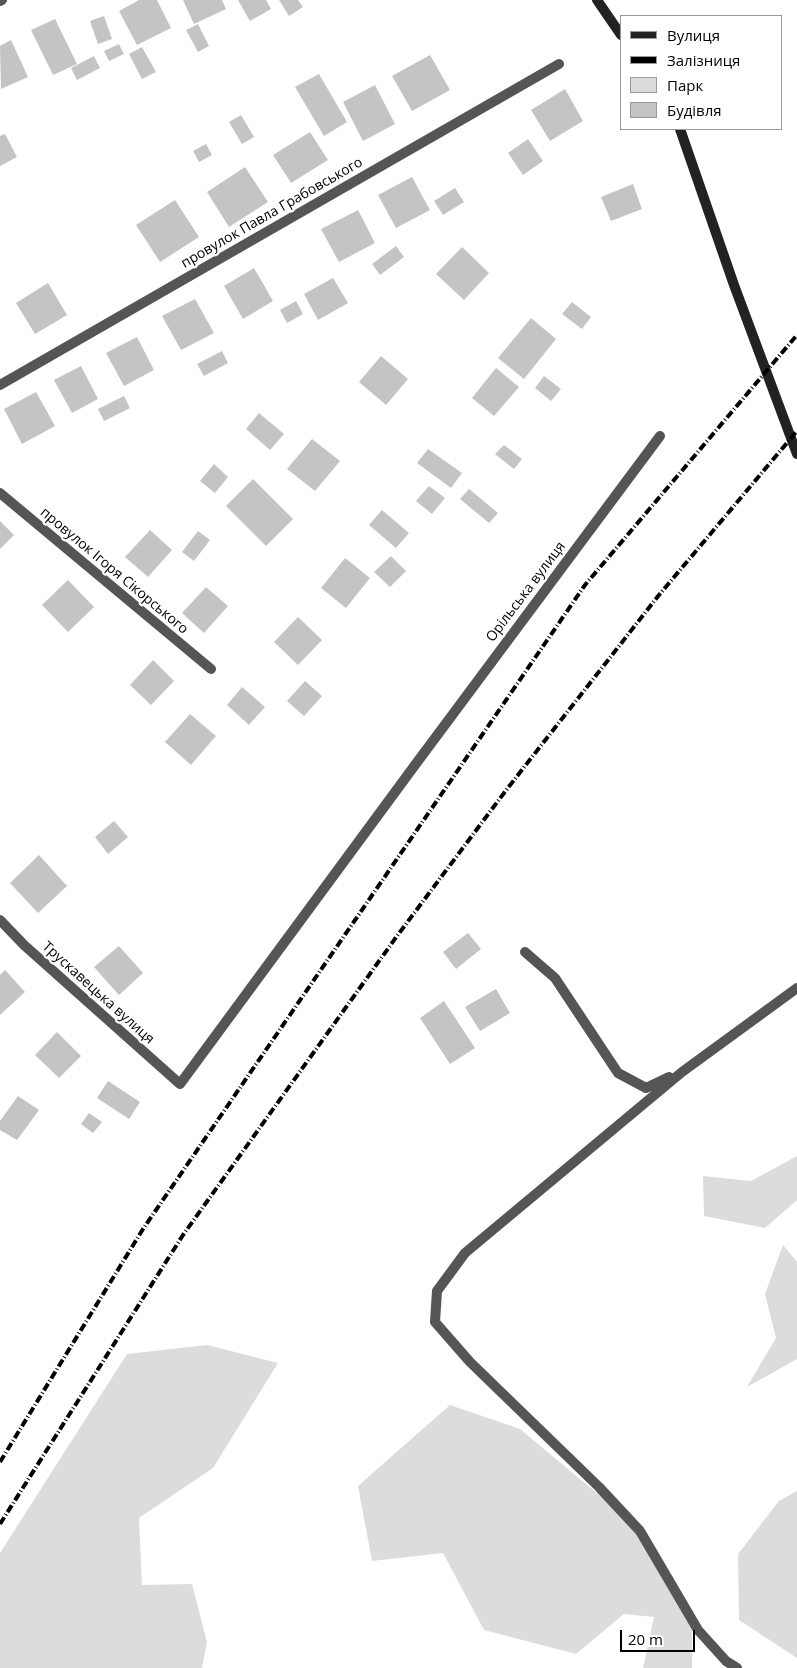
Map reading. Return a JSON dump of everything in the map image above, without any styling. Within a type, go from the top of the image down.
[{"type":"main road","points":[[597,0],[620,34]]},
{"type":"main road","points":[[680,130],[734,286],[797,454]]},
{"type":"street","name":"провулок Павла Грабовського","points":[[0,385],[559,64]]},
{"type":"street","name":"Орільська вулиця","points":[[180,1084],[660,436]]},
{"type":"street","name":"провулок Ігоря Сікорського","points":[[0,493],[211,670]]},
{"type":"street","name":"Трускавецька вулиця","points":[[0,920],[24,945],[180,1084]]},
{"type":"street","points":[[524,952],[555,978],[618,1073],[646,1088],[682,1072]]},
{"type":"street","points":[[737,1668],[726,1661],[698,1630],[640,1531],[599,1487],[470,1362],[436,1322],[437,1291],[465,1253],[682,1072],[797,988]]},
{"type":"green space","points":[[797,1156],[797,1200],[765,1228],[704,1216],[703,1176],[751,1181]]},
{"type":"green space","points":[[783,1245],[797,1262],[797,1359],[747,1387],[776,1338],[765,1294]]},
{"type":"green space","points":[[207,1345],[278,1363],[213,1468],[139,1518],[142,1585],[192,1584],[207,1642],[202,1668],[0,1668],[0,1553],[127,1354]]},
{"type":"green space","points":[[450,1405],[520,1429],[640,1529],[692,1620],[692,1668],[643,1668],[654,1617],[624,1614],[576,1654],[484,1630],[443,1553],[372,1561],[358,1486]]},
{"type":"green space","points":[[797,1491],[797,1658],[739,1620],[738,1554],[779,1501]]},
{"type":"building","points":[[139,0],[157,0],[171,28],[137,45],[119,11]]},
{"type":"building","points":[[183,0],[222,0],[226,9],[194,24]]},
{"type":"building","points":[[238,0],[266,0],[271,9],[250,21]]},
{"type":"building","points":[[279,0],[298,0],[303,7],[289,16]]},
{"type":"building","points":[[104,16],[112,39],[98,44],[90,21]]},
{"type":"building","points":[[55,19],[77,64],[53,75],[31,30]]},
{"type":"building","points":[[198,24],[209,46],[198,52],[186,30]]},
{"type":"building","points":[[11,40],[28,77],[1,89],[0,46]]},
{"type":"building","points":[[119,44],[124,54],[109,61],[104,51]]},
{"type":"building","points":[[142,47],[156,72],[142,79],[129,54]]},
{"type":"building","points":[[430,55],[450,90],[412,111],[392,76]]},
{"type":"building","points":[[94,56],[100,68],[77,80],[71,68]]},
{"type":"building","points":[[319,74],[347,122],[324,136],[295,87]]},
{"type":"building","points":[[375,85],[395,124],[363,141],[343,102]]},
{"type":"building","points":[[565,89],[583,121],[550,141],[531,110]]},
{"type":"building","points":[[241,115],[254,137],[242,144],[229,122]]},
{"type":"building","points":[[310,132],[328,160],[291,183],[273,155]]},
{"type":"building","points":[[5,134],[17,157],[0,166],[0,136]]},
{"type":"building","points":[[528,139],[543,161],[523,175],[508,153]]},
{"type":"building","points":[[206,144],[212,155],[199,162],[193,151]]},
{"type":"building","points":[[245,167],[268,202],[229,227],[207,192]]},
{"type":"building","points":[[412,177],[430,210],[396,228],[378,195]]},
{"type":"building","points":[[633,184],[642,209],[611,221],[601,197]]},
{"type":"building","points":[[455,188],[464,202],[443,215],[434,201]]},
{"type":"building","points":[[175,200],[199,237],[160,262],[136,225]]},
{"type":"building","points":[[358,210],[375,243],[339,262],[321,229]]},
{"type":"building","points":[[396,246],[404,257],[380,275],[372,264]]},
{"type":"building","points":[[462,247],[489,273],[464,300],[436,274]]},
{"type":"building","points":[[254,268],[273,301],[243,319],[224,286]]},
{"type":"building","points":[[333,278],[348,303],[318,320],[304,294]]},
{"type":"building","points":[[48,283],[67,315],[35,334],[16,303]]},
{"type":"building","points":[[195,299],[214,333],[181,350],[162,316]]},
{"type":"building","points":[[296,301],[303,314],[287,323],[280,310]]},
{"type":"building","points":[[572,302],[591,317],[582,329],[562,314]]},
{"type":"building","points":[[531,318],[556,339],[524,379],[498,358]]},
{"type":"building","points":[[137,337],[154,370],[124,386],[106,353]]},
{"type":"building","points":[[222,351],[228,363],[204,376],[197,364]]},
{"type":"building","points":[[381,356],[408,379],[386,405],[359,382]]},
{"type":"building","points":[[81,366],[98,399],[72,413],[54,380]]},
{"type":"building","points":[[496,368],[519,387],[494,416],[472,398]]},
{"type":"building","points":[[544,376],[561,389],[551,401],[535,388]]},
{"type":"building","points":[[36,392],[55,426],[22,444],[4,409]]},
{"type":"building","points":[[124,396],[130,408],[104,421],[98,409]]},
{"type":"building","points":[[259,413],[284,434],[270,450],[246,429]]},
{"type":"building","points":[[312,439],[340,461],[315,491],[287,469]]},
{"type":"building","points":[[504,445],[522,459],[514,469],[495,454]]},
{"type":"building","points":[[428,449],[462,473],[451,488],[417,463]]},
{"type":"building","points":[[214,464],[228,477],[215,493],[200,481]]},
{"type":"building","points":[[253,479],[293,519],[266,546],[226,506]]},
{"type":"building","points":[[429,486],[445,498],[432,514],[416,501]]},
{"type":"building","points":[[469,489],[498,513],[489,523],[460,499]]},
{"type":"building","points":[[382,510],[409,533],[396,548],[369,525]]},
{"type":"building","points":[[0,521],[14,535],[0,549]]},
{"type":"building","points":[[150,530],[172,550],[148,577],[125,557]]},
{"type":"building","points":[[198,531],[210,540],[194,561],[182,552]]},
{"type":"building","points":[[391,556],[406,571],[390,587],[374,572]]},
{"type":"building","points":[[345,558],[370,578],[346,608],[321,588]]},
{"type":"building","points":[[68,580],[94,607],[68,632],[42,605]]},
{"type":"building","points":[[206,587],[228,606],[204,633],[182,613]]},
{"type":"building","points":[[298,617],[322,640],[298,665],[274,642]]},
{"type":"building","points":[[153,660],[174,681],[151,705],[130,685]]},
{"type":"building","points":[[305,681],[322,696],[304,716],[287,701]]},
{"type":"building","points":[[242,687],[265,707],[249,725],[227,705]]},
{"type":"building","points":[[190,714],[216,736],[191,765],[165,742]]},
{"type":"building","points":[[114,821],[128,837],[108,854],[95,837]]},
{"type":"building","points":[[39,855],[67,886],[38,913],[10,883]]},
{"type":"building","points":[[468,933],[481,949],[456,969],[443,952]]},
{"type":"building","points":[[119,946],[143,973],[119,995],[94,967]]},
{"type":"building","points":[[5,970],[25,992],[0,1015],[0,975]]},
{"type":"building","points":[[496,989],[510,1013],[480,1031],[465,1007]]},
{"type":"building","points":[[444,1001],[475,1048],[450,1064],[420,1018]]},
{"type":"building","points":[[57,1032],[81,1056],[59,1078],[35,1055]]},
{"type":"building","points":[[108,1081],[140,1102],[129,1119],[97,1098]]},
{"type":"building","points":[[18,1096],[39,1110],[17,1140],[0,1130],[0,1121]]},
{"type":"building","points":[[89,1113],[102,1122],[93,1133],[81,1124]]},
{"type":"railway","points":[[0,1462],[143,1229],[585,585],[797,335]]},
{"type":"railway","points":[[0,1524],[183,1235],[397,936],[507,789],[659,595],[797,431]]}]
